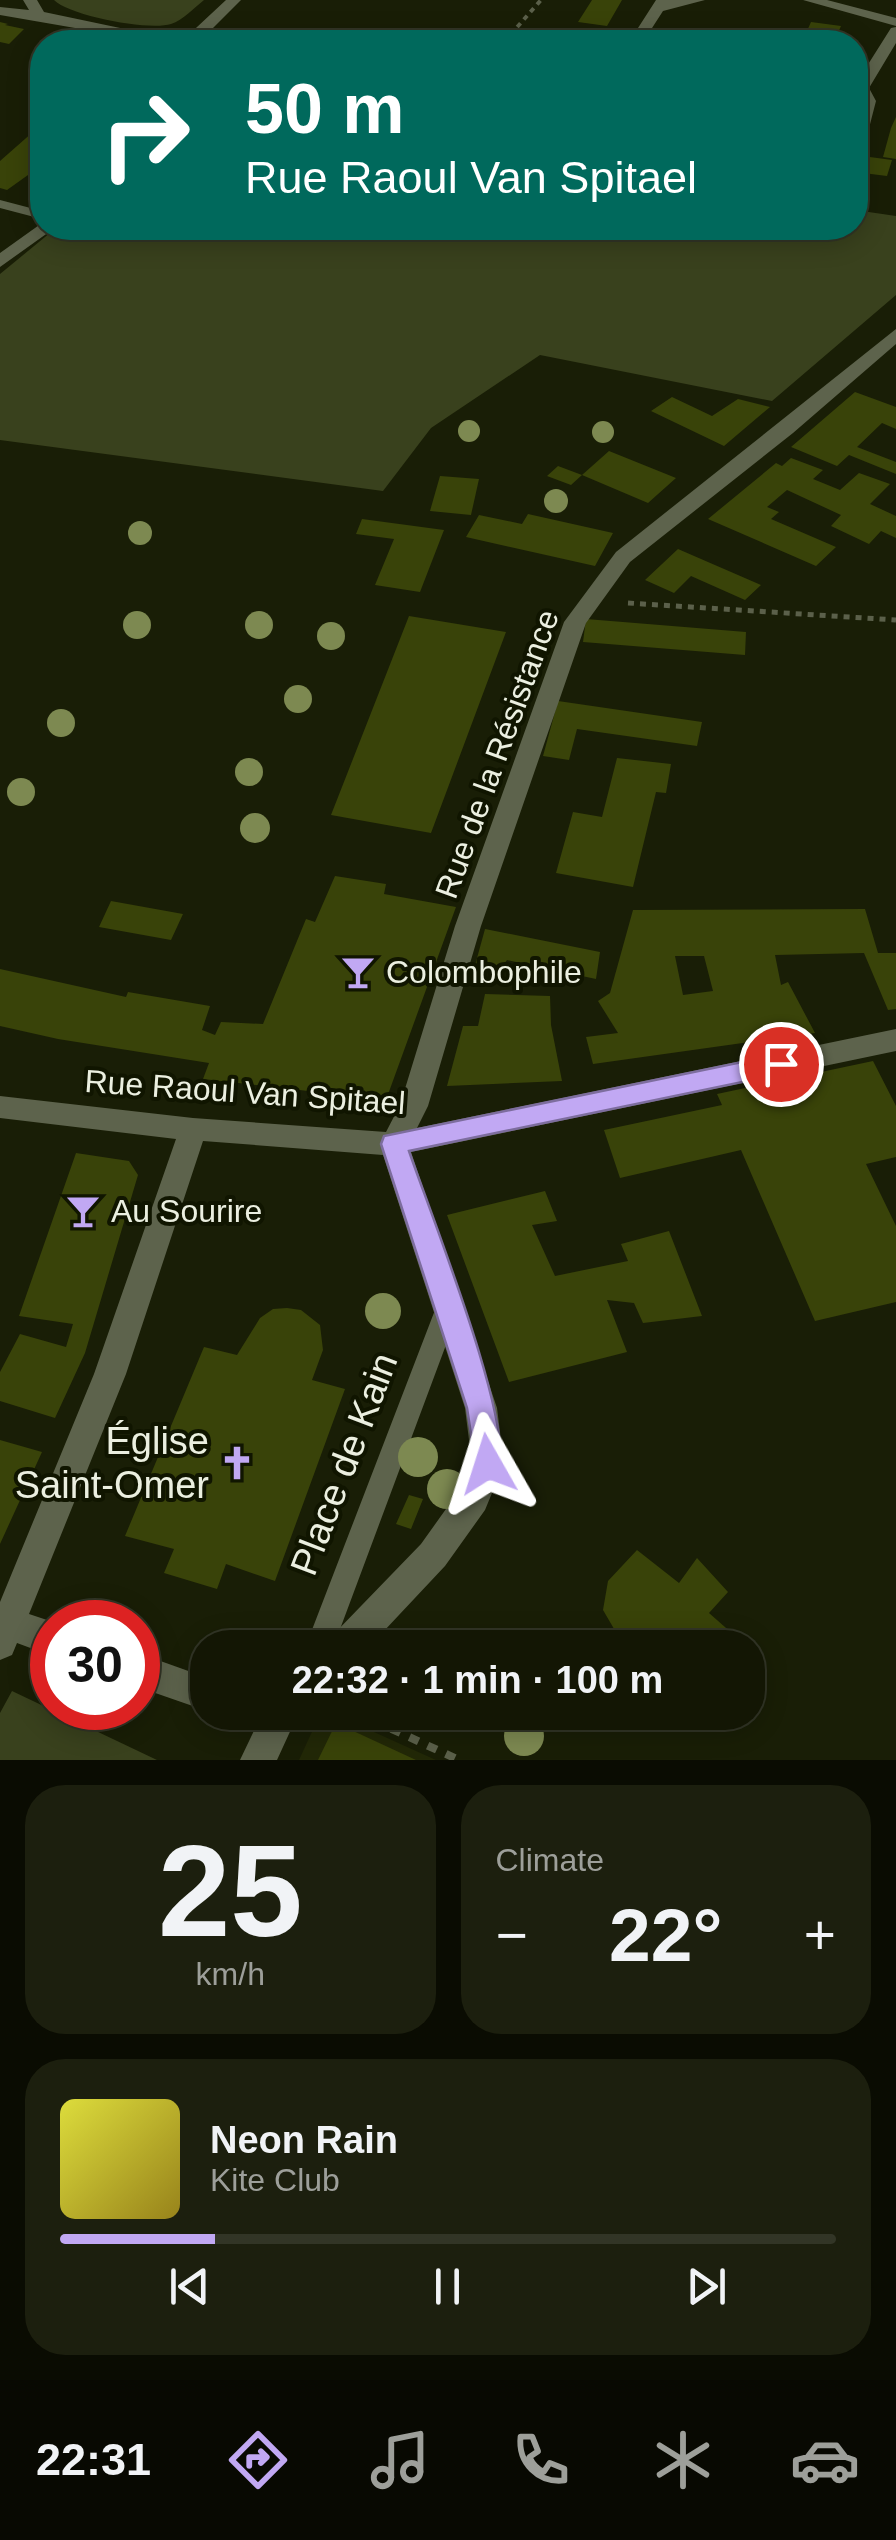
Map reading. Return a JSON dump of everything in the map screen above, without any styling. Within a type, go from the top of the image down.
[{"type":"street","points":[[30,0],[39,15]]},
{"type":"street","points":[[202,30],[234,0]]},
{"type":"street","points":[[644,30],[661,4],[698,0]]},
{"type":"street","points":[[810,0],[896,22]]},
{"type":"street","points":[[0,11],[115,30]]},
{"type":"street","points":[[868,74],[896,31]]},
{"type":"street","points":[[0,262],[30,238]]},
{"type":"street","name":"Rue de la Résistance","points":[[394,1144],[414,1106],[468,926],[575,622],[622,558],[786,429],[896,335]]},
{"type":"street","name":"Rue Raoul Van Spitael","points":[[0,1107],[193,1129],[394,1144],[896,1040]]},
{"type":"street","points":[[30,1636],[5,1633],[110,1374],[193,1129]]},
{"type":"street","points":[[361,1630],[433,1555],[473,1500],[488,1464],[481,1408],[394,1144]]},
{"type":"street","points":[[160,1678],[190,1689]]},
{"type":"street","points":[[258,1760],[265,1730]]},
{"type":"lane","points":[[0,204],[30,212]]},
{"type":"lane","name":"Place de Kain","points":[[326,1630],[447,1310]]},
{"type":"path","points":[[515,30],[541,0]]},
{"type":"path","points":[[592,600],[896,620]]},
{"type":"path","points":[[394,1730],[459,1760]]},
{"type":"shaded area","points":[[54,0],[204,0],[180,20],[160,26],[92,16]]},
{"type":"shaded area","points":[[868,212],[896,216],[896,295],[772,401],[540,355],[431,428],[383,491],[0,440],[0,274],[41,240],[868,240]]},
{"type":"shaded area","points":[[12,1691],[30,1700],[30,1730],[94,1730],[157,1760],[0,1760],[0,1713]]},
{"type":"shaded area","points":[[313,1730],[370,1730],[436,1760],[299,1760]]},
{"type":"building","points":[[592,0],[622,0],[607,26],[578,22]]},
{"type":"building","points":[[0,22],[24,29],[9,44],[0,42]]},
{"type":"building","points":[[811,22],[841,26],[839,30],[807,30]]},
{"type":"building","points":[[896,117],[896,159],[883,157],[891,128]]},
{"type":"building","points":[[30,135],[30,174],[7,190],[0,188],[0,161]]},
{"type":"building","points":[[868,157],[892,160],[887,176],[868,174]]},
{"type":"building","points":[[855,392],[896,407],[896,429],[882,423],[857,447],[896,462],[896,474],[849,455],[837,466],[791,447]]},
{"type":"building","points":[[672,397],[712,416],[738,399],[770,407],[724,446],[651,411]]},
{"type":"building","points":[[609,451],[676,478],[648,503],[582,475]]},
{"type":"building","points":[[791,458],[823,470],[813,479],[840,490],[859,473],[890,484],[870,504],[896,516],[896,538],[881,531],[869,544],[831,526],[841,515],[787,490],[767,507],[779,512],[771,519],[836,547],[816,566],[708,519],[776,463],[782,466]]},
{"type":"building","points":[[558,466],[582,475],[571,485],[547,476]]},
{"type":"building","points":[[440,476],[479,479],[471,515],[430,511]]},
{"type":"building","points":[[528,514],[613,533],[595,566],[466,537],[479,515],[522,524]]},
{"type":"building","points":[[362,519],[444,530],[420,592],[375,585],[394,539],[356,534]]},
{"type":"building","points":[[678,549],[761,585],[745,600],[691,576],[674,593],[645,580]]},
{"type":"building","points":[[409,616],[506,632],[431,833],[331,815]]},
{"type":"building","points":[[586,619],[746,632],[745,655],[583,642]]},
{"type":"building","points":[[558,701],[702,722],[697,746],[577,729],[569,760],[543,756]]},
{"type":"building","points":[[617,758],[671,764],[666,793],[656,792],[633,887],[556,873],[573,812],[602,817]]},
{"type":"building","name":"Colombophile","points":[[335,876],[386,884],[384,894],[456,907],[386,1100],[203,1079],[209,1063],[0,1026],[0,969],[126,997],[128,992],[210,1006],[202,1030],[215,1035],[221,1022],[263,1024],[306,919],[315,922]]},
{"type":"building","points":[[111,901],[183,914],[171,940],[99,927]]},
{"type":"building","points":[[865,909],[878,953],[896,953],[896,1009],[888,1010],[864,953],[775,955],[781,985],[788,982],[815,1033],[593,1064],[586,1037],[618,1033],[598,1001],[610,993],[633,910]],"holes":[[[675,956],[704,956],[713,991],[683,995]]]},
{"type":"building","points":[[485,929],[600,952],[596,979],[507,960],[498,972],[474,969]]},
{"type":"building","points":[[485,994],[550,996],[551,1025],[562,1081],[447,1086],[463,1026],[478,1026]]},
{"type":"building","points":[[873,1061],[896,1106],[896,1157],[866,1164],[896,1226],[896,1302],[815,1321],[741,1150],[620,1178],[604,1130],[722,1105],[717,1094]]},
{"type":"building","points":[[76,1153],[129,1161],[138,1175],[85,1353],[55,1418],[0,1401],[0,1372],[20,1334],[66,1347],[73,1324],[19,1316]]},
{"type":"building","points":[[545,1191],[557,1221],[532,1225],[555,1276],[628,1261],[621,1244],[669,1231],[702,1316],[643,1323],[634,1303],[607,1300],[627,1352],[509,1382],[447,1215]]},
{"type":"building","name":"Église Saint-Omer","points":[[273,1309],[301,1310],[320,1325],[323,1350],[312,1380],[345,1389],[275,1581],[226,1564],[217,1589],[164,1573],[174,1549],[125,1536],[204,1347],[237,1355],[260,1318]]},
{"type":"building","points":[[0,1440],[42,1452],[0,1544]]},
{"type":"building","points":[[409,1495],[423,1499],[411,1529],[396,1524]]},
{"type":"building","points":[[637,1550],[679,1583],[697,1558],[728,1592],[709,1613],[728,1630],[615,1630],[603,1610],[608,1581]]},
{"type":"building","points":[[333,1730],[351,1730],[416,1760],[318,1760]]},
{"type":"place","name":"Colombophile","points":[[358,972]]},
{"type":"place","name":"Au Sourire","points":[[83,1211]]},
{"type":"place","name":"Église Saint-Omer","points":[[237,1463]]},
{"type":"route","points":[[488,1464],[481,1408],[394,1144],[781,1064]]}]
